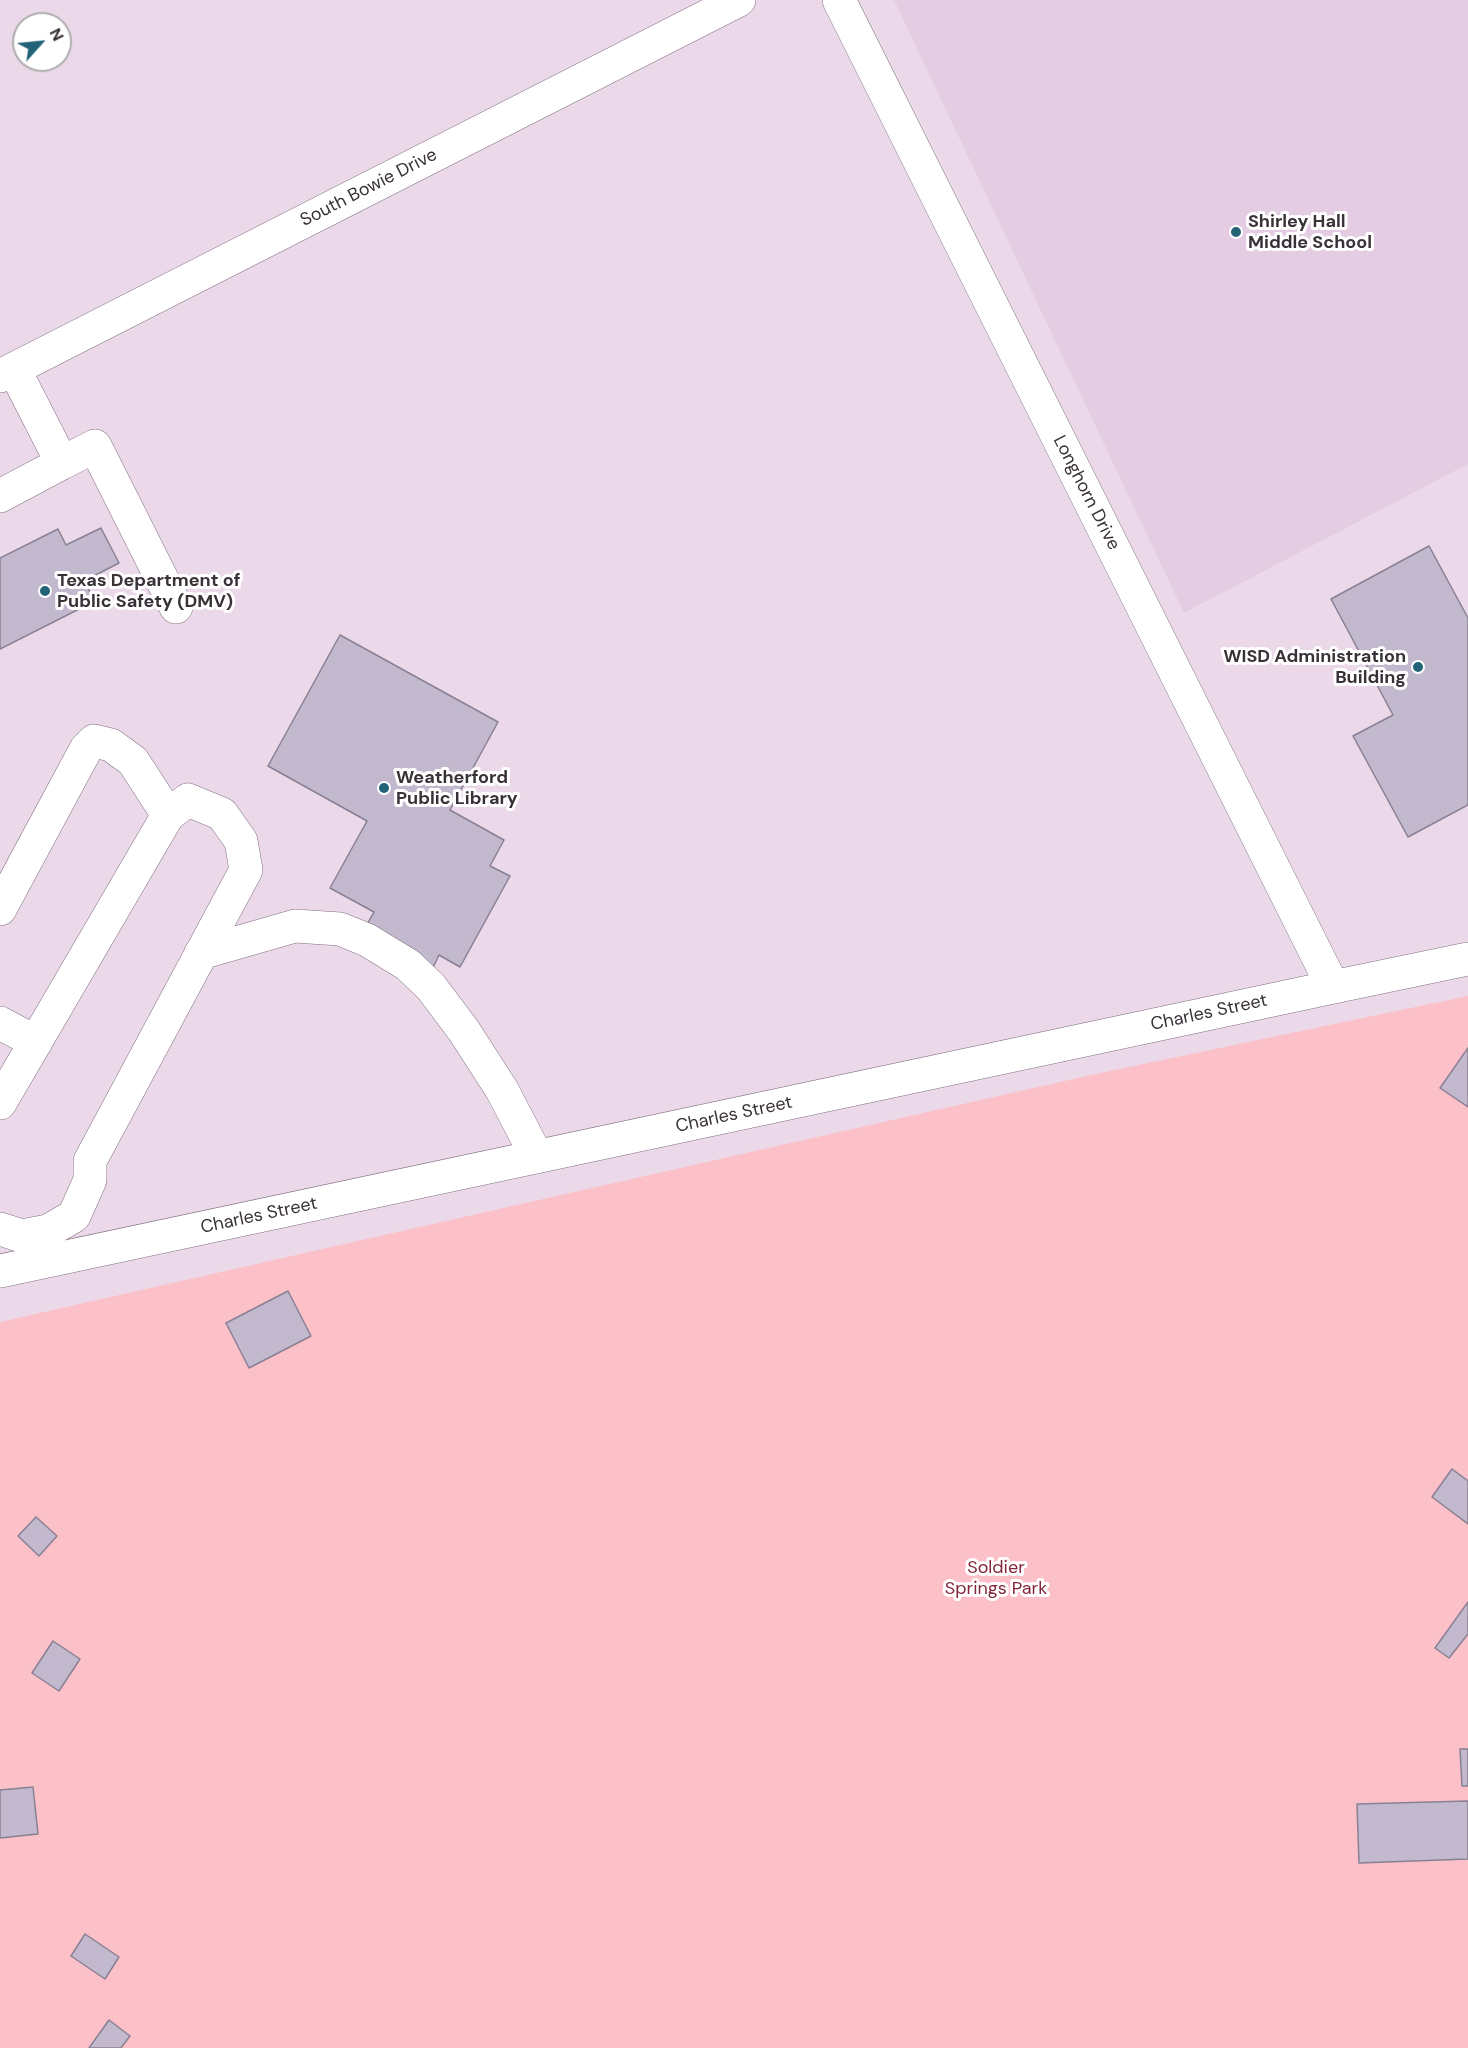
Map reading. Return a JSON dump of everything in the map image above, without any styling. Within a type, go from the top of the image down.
[{"type":"street","name":"South Bowie Drive","points":[[7,373],[739,0]]},
{"type":"street","name":"Longhorn Drive","points":[[839,0],[1333,987]]},
{"type":"street","points":[[7,373],[62,463]]},
{"type":"street","points":[[0,496],[94,446],[176,607]]},
{"type":"street","points":[[0,909],[86,749],[94,741],[111,745],[133,761],[168,815]]},
{"type":"street","points":[[0,1103],[168,815],[188,800],[222,814],[242,841],[246,870],[90,1161],[90,1180],[74,1216],[12,1250]]},
{"type":"street","points":[[201,953],[295,927],[340,929],[375,945],[408,965],[431,987],[464,1031],[502,1090],[537,1157]]},
{"type":"street","name":"Charles Street","points":[[12,1250],[537,1157],[1468,960]]},
{"type":"street","points":[[0,1023],[36,1042]]},
{"type":"shaded area","name":"Shirley Hall Middle School","points":[[894,0],[1468,0],[1468,464],[1184,613]]},
{"type":"green space","name":"Soldier Springs Park","points":[[1468,996],[1468,2048],[0,2048],[0,1322],[1091,1075]]},
{"type":"building","name":"Texas Department of Public Safety (DMV)","points":[[101,528],[119,563],[84,581],[95,601],[0,649],[0,558],[58,529],[66,545]]},
{"type":"building","name":"WISD Administration Building","points":[[1429,546],[1468,618],[1468,805],[1408,837],[1353,736],[1393,715],[1331,599]]},
{"type":"building","name":"Weatherford Public Library","points":[[340,635],[498,722],[450,810],[504,840],[490,866],[510,876],[460,967],[439,955],[431,972],[362,933],[374,912],[330,888],[367,821],[268,766]]},
{"type":"building","points":[[1468,1048],[1468,1107],[1440,1088]]},
{"type":"building","points":[[288,1291],[311,1336],[249,1368],[226,1323]]},
{"type":"building","points":[[1452,1469],[1468,1481],[1468,1524],[1432,1497]]},
{"type":"building","points":[[36,1517],[57,1536],[39,1556],[18,1536]]},
{"type":"building","points":[[1468,1602],[1468,1634],[1449,1658],[1435,1648]]},
{"type":"building","points":[[53,1641],[80,1659],[59,1691],[32,1673]]},
{"type":"building","points":[[1460,1749],[1468,1749],[1468,1786],[1462,1786]]},
{"type":"building","points":[[33,1787],[38,1834],[0,1838],[0,1790]]},
{"type":"building","points":[[1468,1801],[1468,1859],[1359,1863],[1357,1804]]},
{"type":"building","points":[[85,1934],[119,1957],[105,1979],[71,1956]]},
{"type":"building","points":[[109,2020],[130,2036],[121,2048],[89,2048]]},
{"type":"place","name":"Shirley Hall Middle School","points":[[1236,232]]},
{"type":"place","name":"Texas Department of Public Safety (DMV)","points":[[45,591]]},
{"type":"place","name":"WISD Administration Building","points":[[1418,667]]},
{"type":"place","name":"Weatherford Public Library","points":[[384,788]]}]
